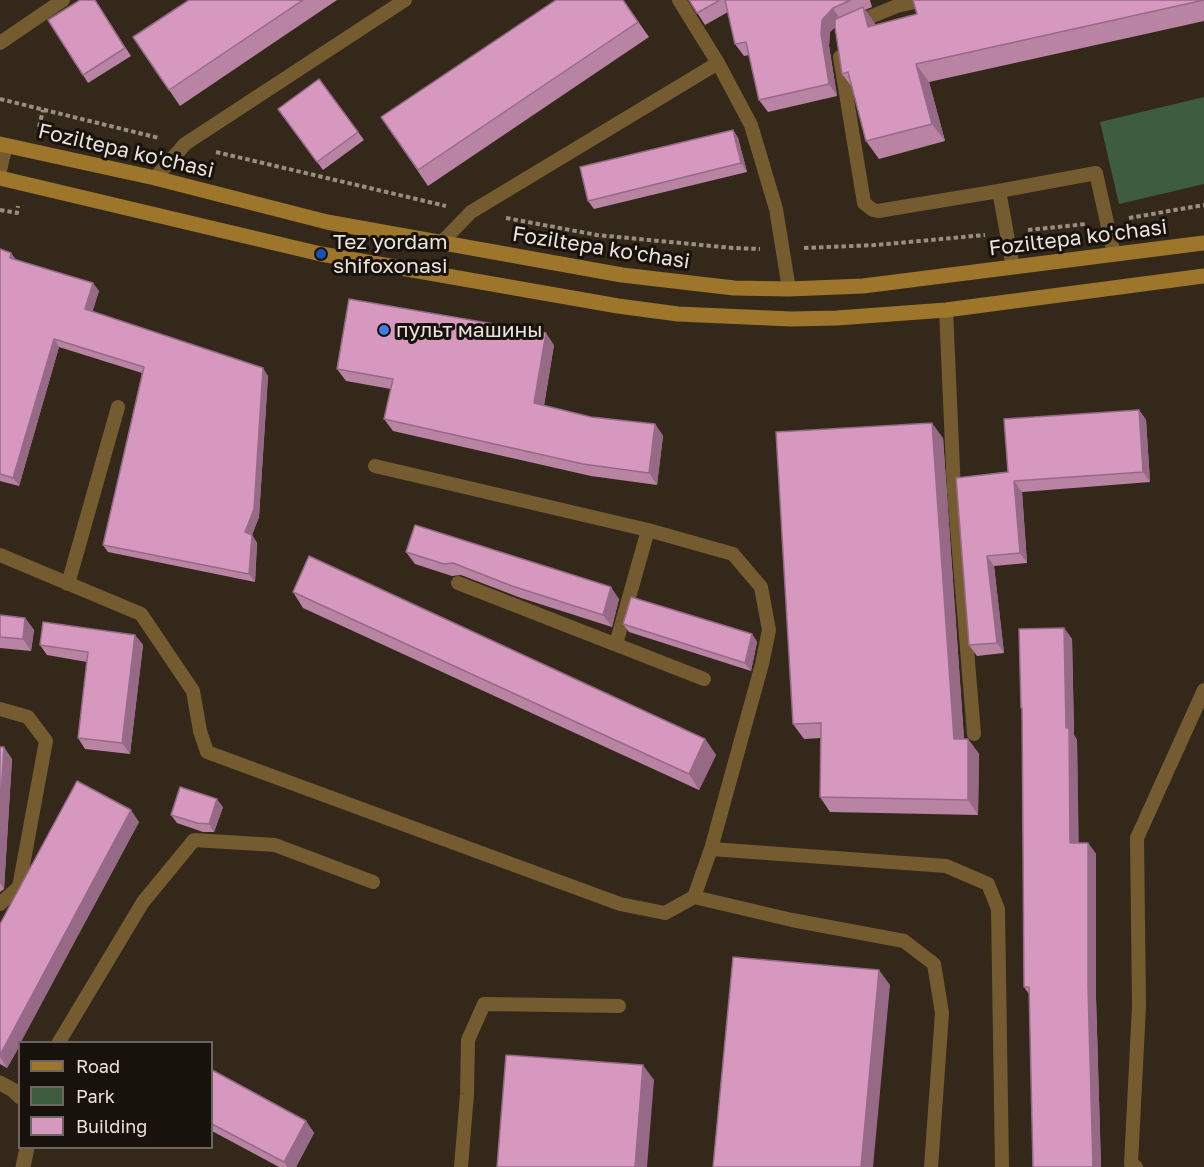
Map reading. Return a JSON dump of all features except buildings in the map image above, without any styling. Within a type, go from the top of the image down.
[{"type":"main road","name":"Foziltepa ko'chasi","points":[[3,144],[155,178],[327,222],[633,277],[734,288],[789,289],[863,286],[1204,243]]},
{"type":"main road","points":[[0,178],[321,254],[618,306],[678,314],[791,320],[946,310],[1204,276]]},
{"type":"street","points":[[0,1083],[18,1095]]},
{"type":"street","points":[[23,1167],[27,1149]]},
{"type":"lane","points":[[0,43],[63,0]]},
{"type":"lane","points":[[155,178],[185,144],[405,0]]},
{"type":"lane","points":[[679,0],[718,63],[751,125],[776,209],[789,289]]},
{"type":"lane","points":[[845,28],[897,6],[923,0]]},
{"type":"lane","points":[[838,45],[864,202],[868,207],[879,211],[999,192],[1096,173],[1114,254]]},
{"type":"lane","points":[[442,242],[471,212],[718,63]]},
{"type":"lane","points":[[0,170],[3,144]]},
{"type":"lane","points":[[999,192],[1012,267]]},
{"type":"lane","points":[[946,310],[954,491],[974,734]]},
{"type":"lane","points":[[68,584],[118,406]]},
{"type":"lane","points":[[0,555],[141,614],[193,691],[200,731],[207,752],[620,904],[665,913],[694,897],[711,849],[762,664],[769,630],[761,587],[733,554],[648,530],[375,466]]},
{"type":"lane","points":[[616,644],[648,530]]},
{"type":"lane","points":[[458,583],[704,679]]},
{"type":"lane","points":[[1136,1167],[1131,1164],[1138,1006],[1137,838],[1204,690]]},
{"type":"lane","points":[[0,709],[28,717],[46,741],[19,887],[0,903]]},
{"type":"lane","points":[[60,1041],[143,902],[194,840],[274,845],[373,882]]},
{"type":"lane","points":[[711,849],[946,866],[988,884],[998,909],[1002,1167]]},
{"type":"lane","points":[[694,897],[792,920],[904,941],[934,964],[942,1013],[931,1167]]},
{"type":"lane","points":[[461,1167],[467,1094],[468,1040],[484,1004],[619,1006]]},
{"type":"path","points":[[0,99],[471,212],[597,235],[733,248],[782,249],[876,245],[1107,221],[1204,205]]},
{"type":"path","points":[[39,126],[43,110]]},
{"type":"path","points":[[0,210],[17,213]]},
{"type":"green space","points":[[1204,97],[1204,184],[1119,204],[1100,122]]},
{"type":"place","name":"Tez yordam shifoxonasi","points":[[321,254]]},
{"type":"place","name":"пульт машины","points":[[384,330]]}]
